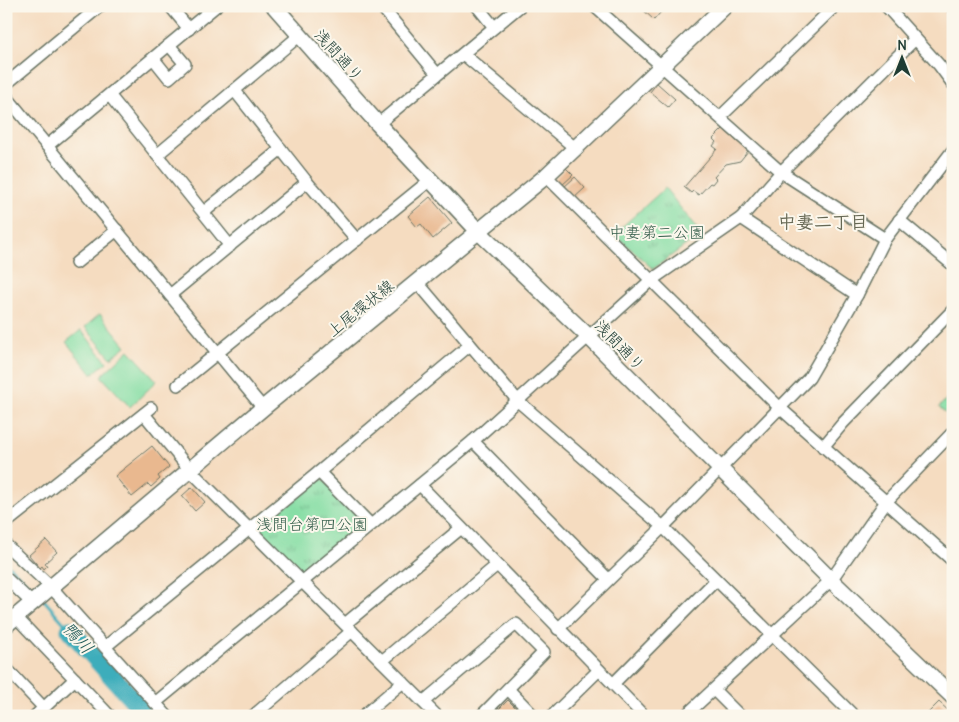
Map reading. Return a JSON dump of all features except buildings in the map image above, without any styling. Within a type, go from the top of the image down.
[{"type":"street","points":[[6,84],[100,6]]},
{"type":"street","points":[[170,6],[189,29]]},
{"type":"street","points":[[47,146],[110,96],[216,6]]},
{"type":"street","name":"浅間通り","points":[[274,6],[429,181],[479,232],[589,337],[831,580],[953,697]]},
{"type":"street","points":[[382,6],[437,74]]},
{"type":"street","points":[[477,6],[494,27]]},
{"type":"street","points":[[378,124],[520,6]]},
{"type":"street","points":[[594,6],[663,65],[781,172],[885,240]]},
{"type":"street","name":"上尾環状線","points":[[11,621],[263,408],[418,283],[546,176],[725,6]]},
{"type":"street","points":[[720,117],[834,6]]},
{"type":"street","points":[[886,6],[953,84]]},
{"type":"street","points":[[157,155],[299,36]]},
{"type":"street","points":[[155,703],[473,441],[650,281],[741,218],[781,172],[916,39]]},
{"type":"street","points":[[153,58],[169,78],[185,64],[169,45]]},
{"type":"street","points":[[463,54],[575,148]]},
{"type":"street","points":[[235,91],[307,182],[357,240]]},
{"type":"street","points":[[6,96],[263,408]]},
{"type":"street","points":[[110,96],[230,246]]},
{"type":"street","points":[[204,212],[281,149]]},
{"type":"street","points":[[558,629],[663,527],[809,378],[857,295],[885,240],[953,150]]},
{"type":"street","points":[[546,176],[780,408],[885,503],[953,560]]},
{"type":"street","points":[[178,385],[429,181]]},
{"type":"street","points":[[170,295],[307,182]]},
{"type":"street","points":[[741,218],[857,295]]},
{"type":"street","points":[[899,220],[953,265]]},
{"type":"street","points":[[76,263],[117,230]]},
{"type":"street","points":[[418,283],[518,401],[663,527],[854,716]]},
{"type":"street","points":[[823,447],[842,423],[953,310]]},
{"type":"street","points":[[105,647],[319,472],[470,345]]},
{"type":"street","points":[[6,523],[147,411],[190,470],[250,527],[437,716]]},
{"type":"street","points":[[685,716],[831,580],[885,503],[953,432]]},
{"type":"street","points":[[473,441],[608,579]]},
{"type":"street","points":[[319,472],[371,525]]},
{"type":"street","points":[[420,485],[644,716]]},
{"type":"street","points":[[253,716],[460,528]]},
{"type":"street","points":[[6,545],[52,587],[167,716]]},
{"type":"street","points":[[382,661],[496,565]]},
{"type":"street","points":[[6,578],[32,603]]},
{"type":"street","points":[[613,684],[716,580]]},
{"type":"street","points":[[11,621],[75,679],[110,716]]},
{"type":"street","points":[[423,702],[516,624],[544,652],[481,716]]},
{"type":"street","points":[[6,668],[39,712],[75,679]]},
{"type":"street","points":[[552,716],[599,670]]},
{"type":"street","points":[[363,716],[403,682]]},
{"type":"street","points":[[508,689],[534,716]]},
{"type":"street","points":[[714,690],[740,716]]},
{"type":"green space","name":"中妻第二公園","points":[[665,188],[701,234],[653,269],[614,234]]},
{"type":"green space","points":[[100,314],[126,346],[111,358],[85,327]]},
{"type":"green space","points":[[81,330],[107,362],[92,374],[66,342]]},
{"type":"green space","points":[[129,350],[157,381],[130,407],[101,376]]},
{"type":"green space","points":[[953,392],[953,416],[951,418],[939,407]]},
{"type":"green space","name":"浅間台第四公園","points":[[319,475],[365,522],[302,576],[255,528]]},
{"type":"waterway","name":"鴨川","points":[[6,563],[38,594]]},
{"type":"waterway","name":"鴨川","points":[[44,600],[70,630]]},
{"type":"waterway","name":"鴨川","points":[[70,630],[148,716]]},
{"type":"district","name":"中妻二丁目","points":[[823,222]]}]
